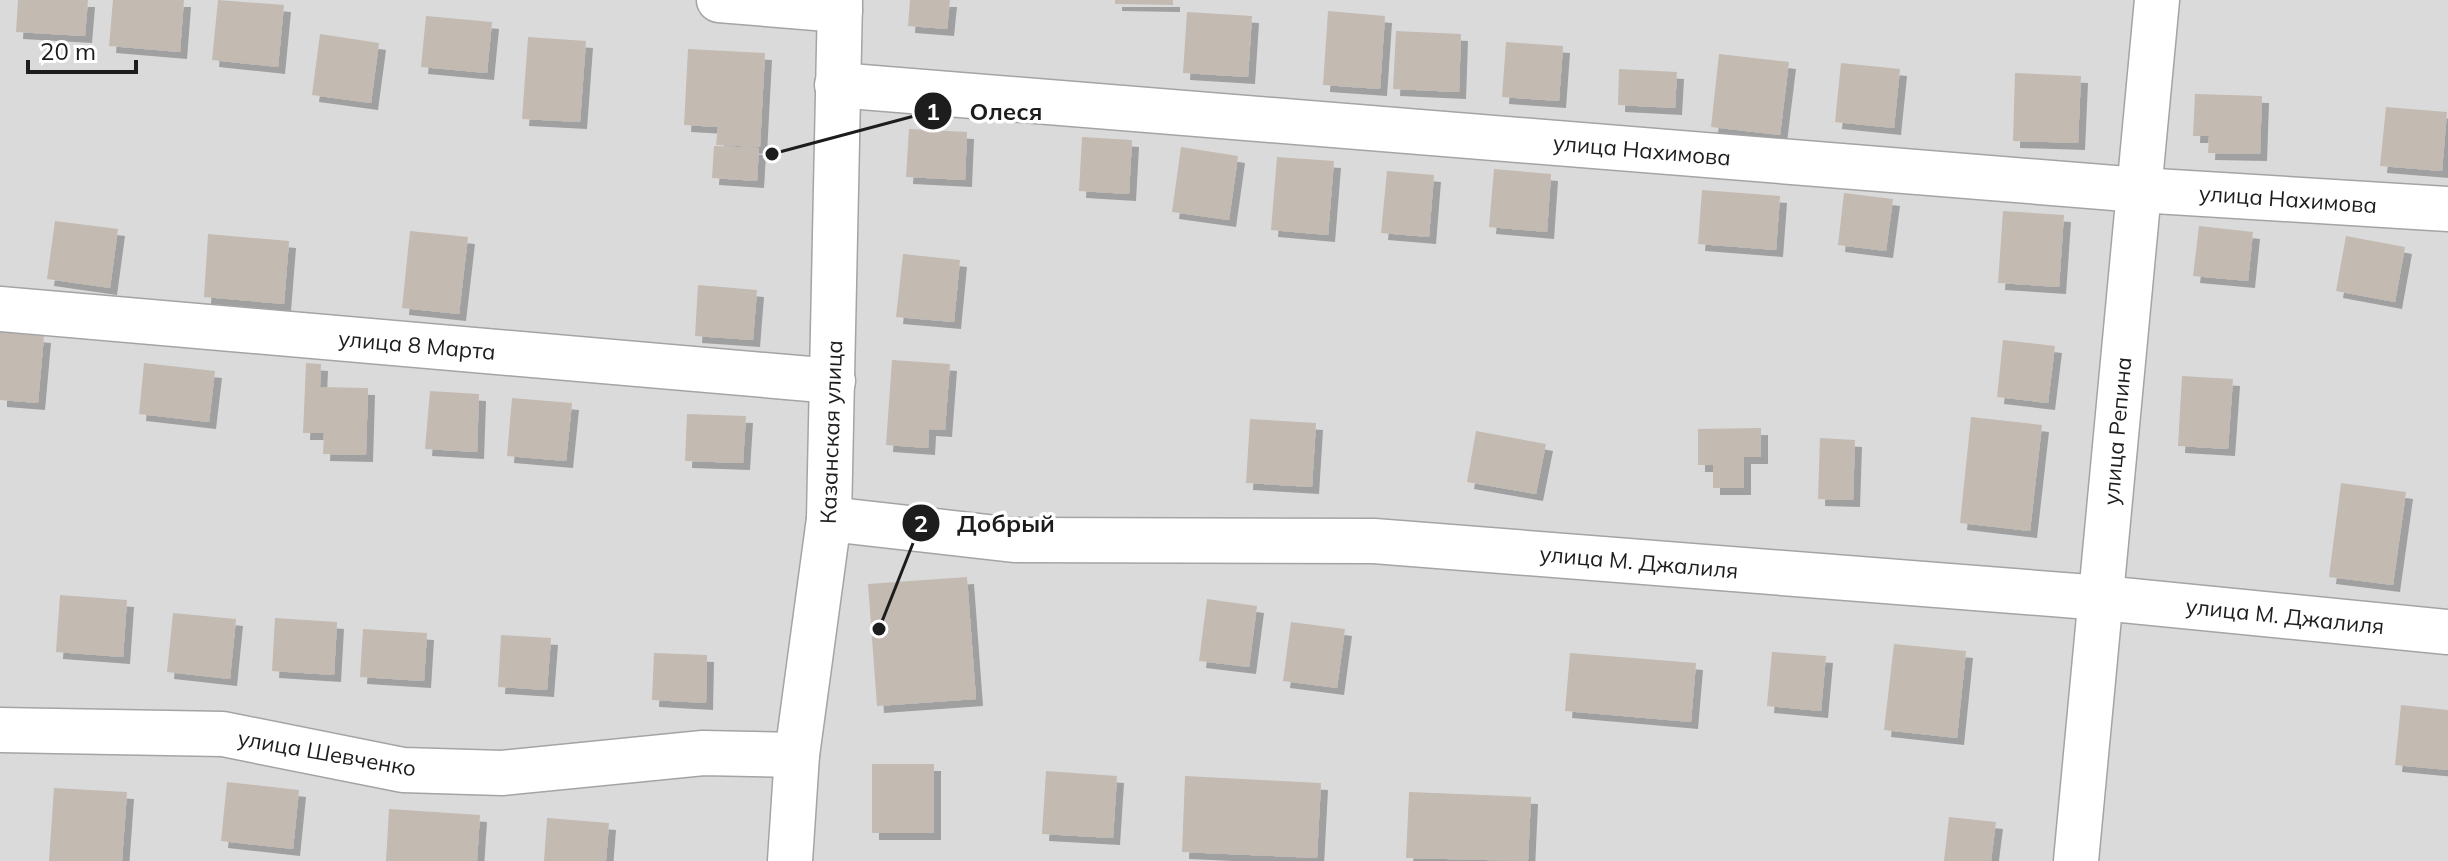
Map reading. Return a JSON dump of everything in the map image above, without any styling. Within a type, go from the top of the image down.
[{"type":"street","points":[[719,0],[840,5]]},
{"type":"street","name":"улица Репина","points":[[2076,861],[2157,0]]},
{"type":"street","name":"Казанская улица","points":[[790,861],[797,755],[829,519],[840,5]]},
{"type":"street","name":"улица Нахимова","points":[[837,85],[2139,190],[2448,209]]},
{"type":"street","name":"улица 8 Марта","points":[[0,309],[833,381]]},
{"type":"street","name":"улица М. Джалиля","points":[[829,519],[1014,540],[1374,541],[2102,598],[2448,632]]},
{"type":"street","name":"улица Шевченко","points":[[0,730],[223,734],[403,770],[488,773],[703,753],[797,755]]},
{"type":"shaded area","points":[[0,0],[2448,0],[2448,861],[0,861]]},
{"type":"building","points":[[18,0],[88,0],[85,36],[16,32]]},
{"type":"building","points":[[113,0],[184,0],[180,52],[109,46]]},
{"type":"building","points":[[218,0],[284,5],[278,67],[212,60]]},
{"type":"building","points":[[910,0],[950,0],[947,29],[908,26]]},
{"type":"building","points":[[1115,0],[1173,0],[1173,5],[1115,4]]},
{"type":"building","points":[[1328,11],[1385,16],[1380,89],[1323,85]]},
{"type":"building","points":[[1187,12],[1252,16],[1248,77],[1183,73]]},
{"type":"building","points":[[426,16],[492,22],[487,73],[421,67]]},
{"type":"building","points":[[1396,31],[1461,34],[1459,92],[1393,89]]},
{"type":"building","points":[[320,34],[379,43],[371,103],[312,95]]},
{"type":"building","points":[[528,37],[586,41],[580,122],[522,119]]},
{"type":"building","points":[[1506,42],[1563,46],[1559,101],[1502,97]]},
{"type":"building","points":[[688,49],[765,53],[760,147],[716,145],[718,127],[684,125]]},
{"type":"building","points":[[1719,54],[1789,62],[1780,135],[1711,127]]},
{"type":"building","points":[[1841,63],[1900,69],[1894,128],[1835,122]]},
{"type":"building","points":[[1619,69],[1677,72],[1675,108],[1618,105]]},
{"type":"building","points":[[2015,73],[2081,76],[2078,143],[2013,141]]},
{"type":"building","points":[[2195,94],[2262,96],[2260,154],[2208,153],[2209,136],[2193,136]]},
{"type":"building","points":[[2386,107],[2447,112],[2442,171],[2380,166]]},
{"type":"building","points":[[909,129],[967,132],[965,180],[906,177]]},
{"type":"building","points":[[1082,137],[1132,140],[1129,194],[1079,191]]},
{"type":"building","points":[[714,146],[759,148],[757,181],[712,178]]},
{"type":"building","points":[[1181,147],[1238,156],[1229,220],[1172,212]]},
{"type":"building","points":[[1277,157],[1334,161],[1328,235],[1271,230]]},
{"type":"building","points":[[1494,169],[1551,174],[1547,232],[1489,227]]},
{"type":"building","points":[[1387,171],[1434,175],[1429,237],[1381,233]]},
{"type":"building","points":[[1702,190],[1780,196],[1776,250],[1698,244]]},
{"type":"building","points":[[1844,193],[1893,199],[1886,251],[1838,245]]},
{"type":"building","points":[[2003,211],[2064,215],[2059,287],[1998,283]]},
{"type":"building","points":[[55,221],[118,229],[110,288],[47,279]]},
{"type":"building","points":[[2199,226],[2253,232],[2248,281],[2193,276]]},
{"type":"building","points":[[410,231],[468,237],[459,314],[402,308]]},
{"type":"building","points":[[208,234],[289,241],[284,304],[204,297]]},
{"type":"building","points":[[2346,236],[2405,247],[2395,302],[2336,291]]},
{"type":"building","points":[[903,254],[960,260],[954,322],[896,317]]},
{"type":"building","points":[[698,285],[757,290],[753,340],[695,336]]},
{"type":"building","points":[[0,332],[44,336],[38,403],[0,400]]},
{"type":"building","points":[[2003,340],[2055,346],[2048,403],[1997,397]]},
{"type":"building","points":[[892,360],[950,364],[945,430],[929,429],[928,448],[886,445]]},
{"type":"building","points":[[144,363],[215,371],[209,422],[139,414]]},
{"type":"building","points":[[306,363],[321,364],[320,387],[368,388],[366,455],[323,454],[324,433],[303,433]]},
{"type":"building","points":[[2182,376],[2233,379],[2228,449],[2178,446]]},
{"type":"building","points":[[430,391],[479,394],[477,452],[425,449]]},
{"type":"building","points":[[512,398],[572,403],[566,461],[507,456]]},
{"type":"building","points":[[687,414],[746,416],[743,463],[685,461]]},
{"type":"building","points":[[1971,417],[2042,425],[2030,531],[1960,523]]},
{"type":"building","points":[[1250,419],[1316,423],[1312,487],[1246,483]]},
{"type":"building","points":[[1761,428],[1761,457],[1744,457],[1744,488],[1713,488],[1713,465],[1698,465],[1698,429]]},
{"type":"building","points":[[1476,431],[1546,444],[1536,494],[1467,482]]},
{"type":"building","points":[[1820,438],[1855,440],[1853,500],[1818,499]]},
{"type":"building","points":[[2341,483],[2406,492],[2393,585],[2329,577]]},
{"type":"building","points":[[967,577],[976,699],[877,706],[868,584]]},
{"type":"building","points":[[60,595],[127,600],[123,657],[56,652]]},
{"type":"building","points":[[1207,599],[1257,606],[1249,667],[1199,661]]},
{"type":"building","points":[[173,613],[236,619],[230,679],[167,672]]},
{"type":"building","points":[[275,618],[337,622],[334,675],[272,671]]},
{"type":"building","points":[[1291,622],[1345,629],[1337,688],[1283,681]]},
{"type":"building","points":[[363,629],[427,633],[424,681],[360,677]]},
{"type":"building","points":[[501,635],[551,638],[547,690],[498,687]]},
{"type":"building","points":[[1894,644],[1966,651],[1957,738],[1884,730]]},
{"type":"building","points":[[1772,652],[1826,656],[1821,711],[1767,706]]},
{"type":"building","points":[[654,653],[707,655],[706,703],[652,700]]},
{"type":"building","points":[[1570,653],[1696,663],[1691,722],[1565,711]]},
{"type":"building","points":[[2401,705],[2448,710],[2448,770],[2395,765]]},
{"type":"building","points":[[872,764],[934,764],[934,833],[872,833]]},
{"type":"building","points":[[1046,771],[1117,776],[1113,838],[1042,834]]},
{"type":"building","points":[[1185,776],[1321,783],[1317,858],[1182,852]]},
{"type":"building","points":[[227,782],[299,790],[293,849],[221,841]]},
{"type":"building","points":[[54,788],[127,792],[122,861],[49,861]]},
{"type":"building","points":[[1409,792],[1531,797],[1528,861],[1406,858]]},
{"type":"building","points":[[389,809],[480,815],[477,861],[386,861]]},
{"type":"building","points":[[1949,817],[1996,822],[1991,861],[1944,861]]},
{"type":"building","points":[[547,818],[609,823],[606,861],[544,861]]},
{"type":"place","name":"Олеся","points":[[772,154]]},
{"type":"place","name":"Добрый","points":[[879,629]]}]
